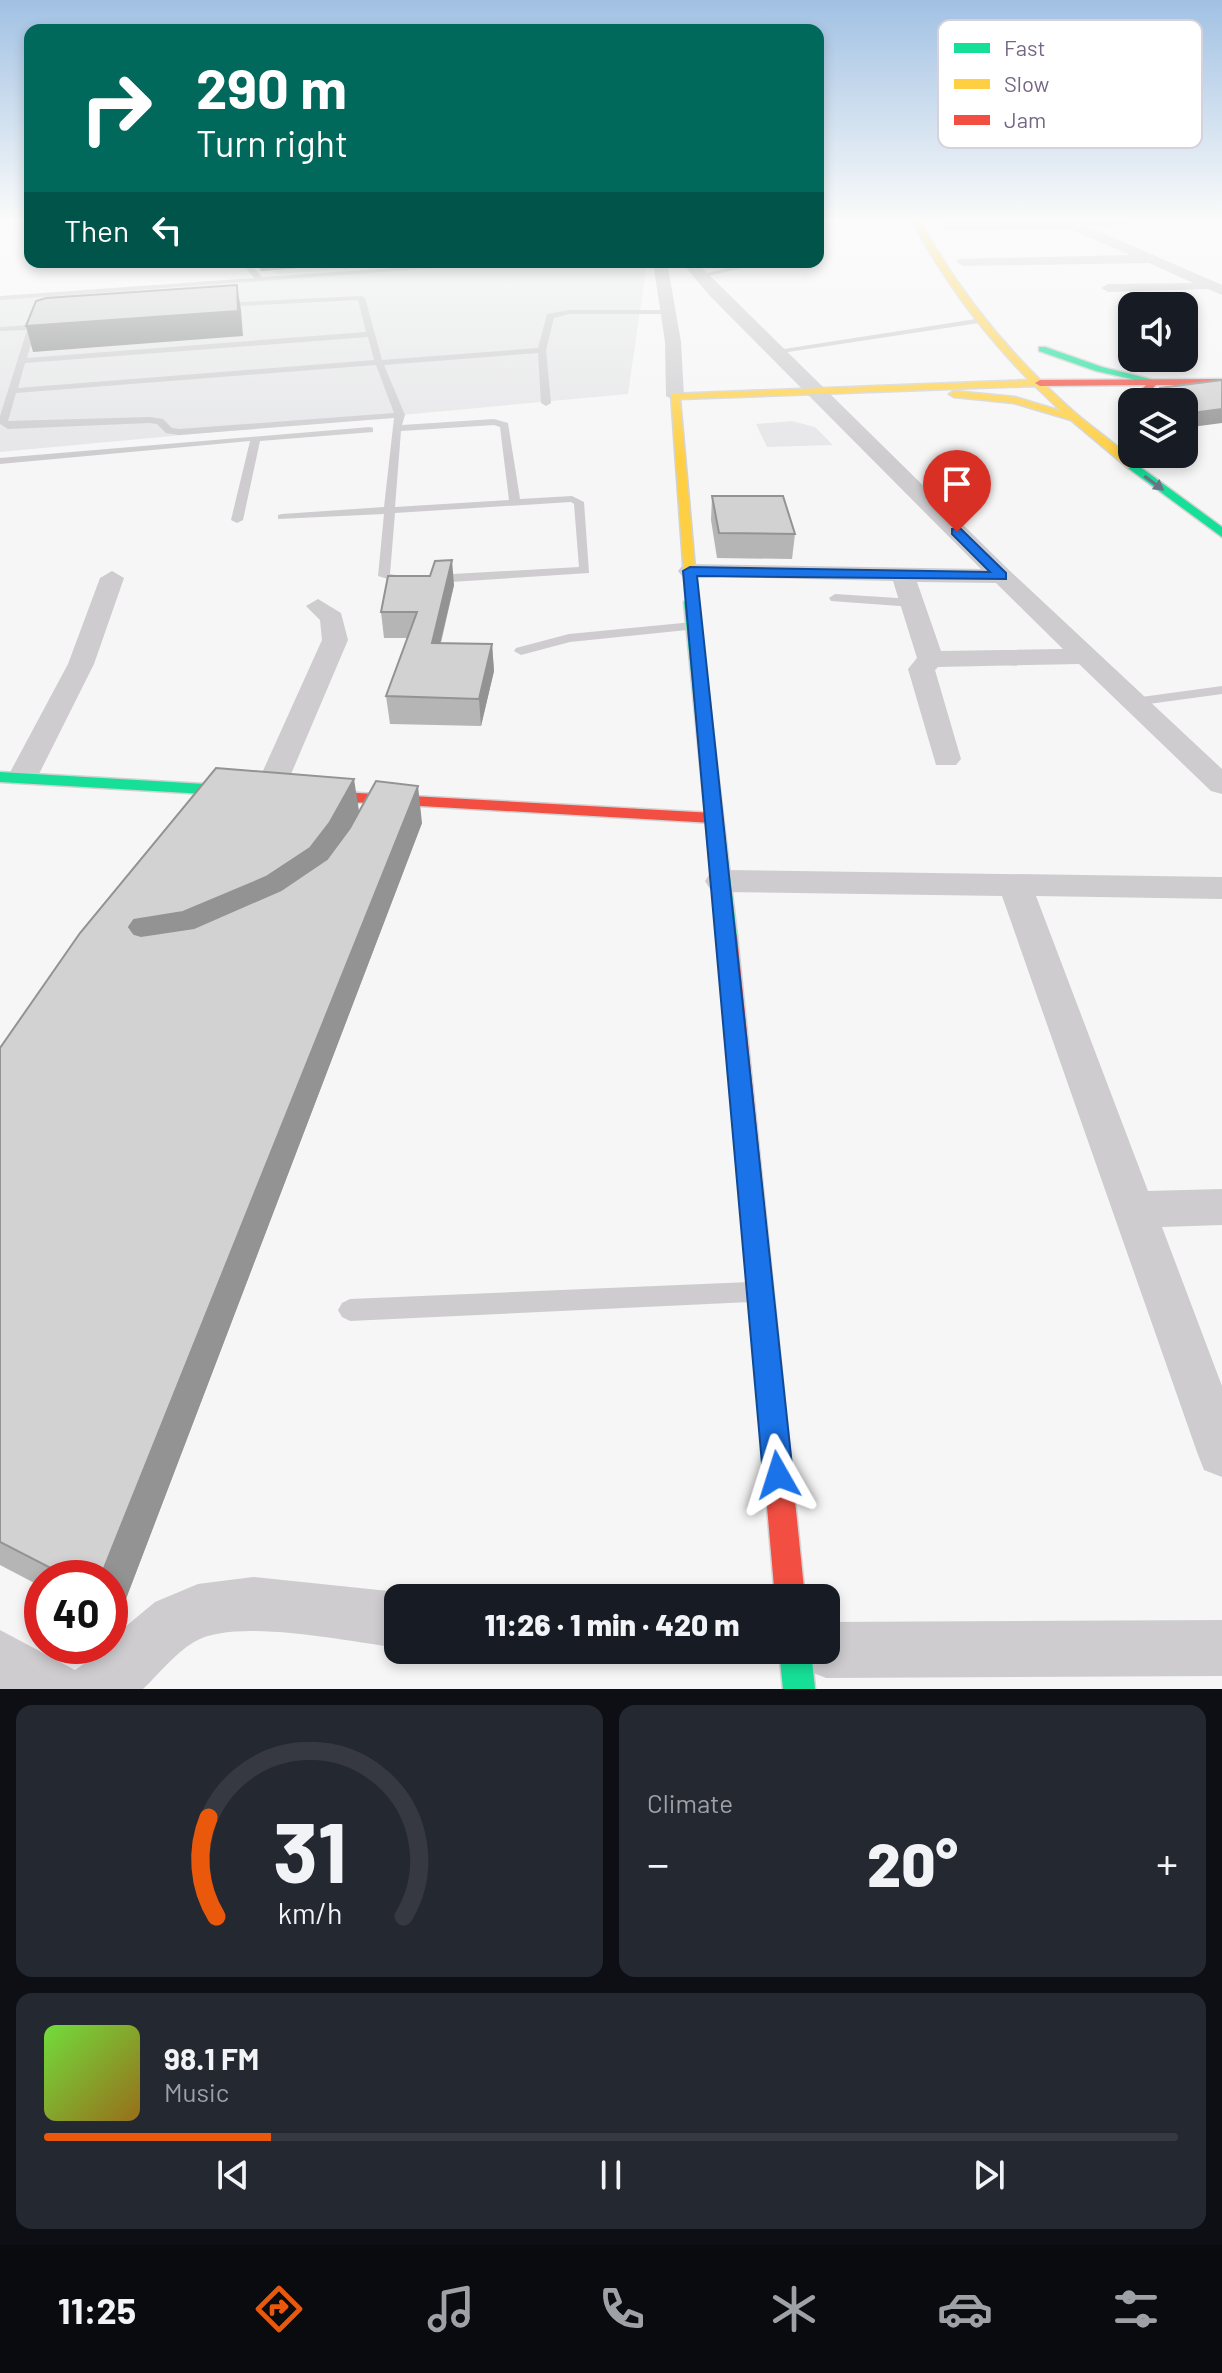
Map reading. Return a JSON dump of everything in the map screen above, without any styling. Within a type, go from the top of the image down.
[{"type":"street","points":[[666,300],[693,626],[722,881],[789,1584]]},
{"type":"street","points":[[724,300],[1002,576],[1222,785]]},
{"type":"street","points":[[961,300],[1005,352],[1080,424],[1222,533]]},
{"type":"street","points":[[1082,390],[1037,343],[1099,369],[1152,384]]},
{"type":"street","points":[[960,390],[1005,367],[1005,352]]},
{"type":"street","points":[[676,402],[1042,387],[1082,390],[1222,382]]},
{"type":"street","points":[[1147,388],[1152,384]]},
{"type":"street","points":[[960,390],[1034,405],[1080,424]]},
{"type":"street","points":[[690,571],[1002,576]]},
{"type":"street","points":[[903,575],[931,659]]},
{"type":"street","points":[[112,578],[81,664],[11,777],[268,793],[377,806],[713,818]]},
{"type":"street","points":[[268,793],[335,640],[332,618],[318,606]]},
{"type":"street","points":[[946,759],[921,669],[931,659],[1085,656]]},
{"type":"street","points":[[184,823],[210,790]]},
{"type":"street","points":[[722,881],[1222,888]]},
{"type":"street","points":[[1015,885],[1222,1452]]},
{"type":"street","points":[[1134,1210],[1222,1207]]},
{"type":"street","points":[[96,1689],[110,1681],[158,1634],[197,1610],[209,1607],[251,1604],[384,1618]]},
{"type":"street","points":[[840,1650],[1222,1648]]},
{"type":"street","points":[[0,1658],[54,1689]]},
{"type":"street","points":[[796,1664],[799,1689]]},
{"type":"lane","points":[[212,306],[301,300]]},
{"type":"lane","points":[[282,517],[392,509],[515,501],[579,502],[586,569],[387,579],[384,572],[392,509],[396,428],[400,415],[379,363],[362,300]]},
{"type":"lane","points":[[546,403],[542,350],[550,316],[668,312]]},
{"type":"lane","points":[[0,329],[32,327],[48,317]]},
{"type":"lane","points":[[775,351],[976,321]]},
{"type":"lane","points":[[32,327],[3,422],[21,428],[150,420],[160,421],[169,431],[179,432],[400,415]]},
{"type":"lane","points":[[21,361],[371,334]]},
{"type":"lane","points":[[12,391],[542,350]]},
{"type":"lane","points":[[396,428],[494,422],[505,425],[515,501]]},
{"type":"lane","points":[[0,461],[370,430]]},
{"type":"lane","points":[[237,520],[256,438]]},
{"type":"lane","points":[[835,598],[913,603]]},
{"type":"lane","points":[[521,651],[569,638],[693,626]]},
{"type":"lane","points":[[1134,702],[1222,690]]},
{"type":"lane","points":[[350,1310],[760,1291]]},
{"type":"shaded area","points":[[0,300],[642,300],[628,394],[0,452]]},
{"type":"shaded area","points":[[792,421],[815,427],[833,445],[767,447],[756,424]]},
{"type":"building","points":[[238,300],[238,311],[26,326],[36,301]]},
{"type":"building","points":[[1222,380],[1222,409],[1198,412],[1198,388],[1160,388]]},
{"type":"building","points":[[712,496],[783,496],[795,534],[719,533]]},
{"type":"building","points":[[452,560],[432,643],[492,644],[479,699],[386,696],[417,612],[381,612],[388,576],[430,576],[435,561]]},
{"type":"building","points":[[216,768],[354,779],[330,822],[310,848],[266,877],[183,912],[134,920],[129,927],[134,934],[141,936],[194,928],[281,890],[327,859],[350,828],[376,781],[418,786],[107,1560],[35,1560],[0,1542],[0,1048],[80,933]]},
{"type":"traffic: fast","points":[[1042,349],[1099,369],[1153,381]]},
{"type":"traffic: fast","points":[[1135,468],[1222,533]]},
{"type":"traffic: fast","points":[[691,602],[727,936]]},
{"type":"traffic: fast","points":[[0,777],[358,798]]},
{"type":"traffic: fast","points":[[796,1664],[799,1689]]},
{"type":"traffic: slow","points":[[965,300],[1010,356],[1069,413],[1118,454]]},
{"type":"traffic: slow","points":[[691,602],[675,396],[1040,383]]},
{"type":"traffic: slow","points":[[954,394],[1015,400],[1069,417]]},
{"type":"traffic: jam","points":[[1040,383],[1222,382]]},
{"type":"traffic: jam","points":[[358,798],[713,818]]},
{"type":"traffic: jam","points":[[727,936],[789,1584]]},
{"type":"route","points":[[778,1475],[740,1059],[693,626],[690,571],[1002,576],[957,532]]}]
